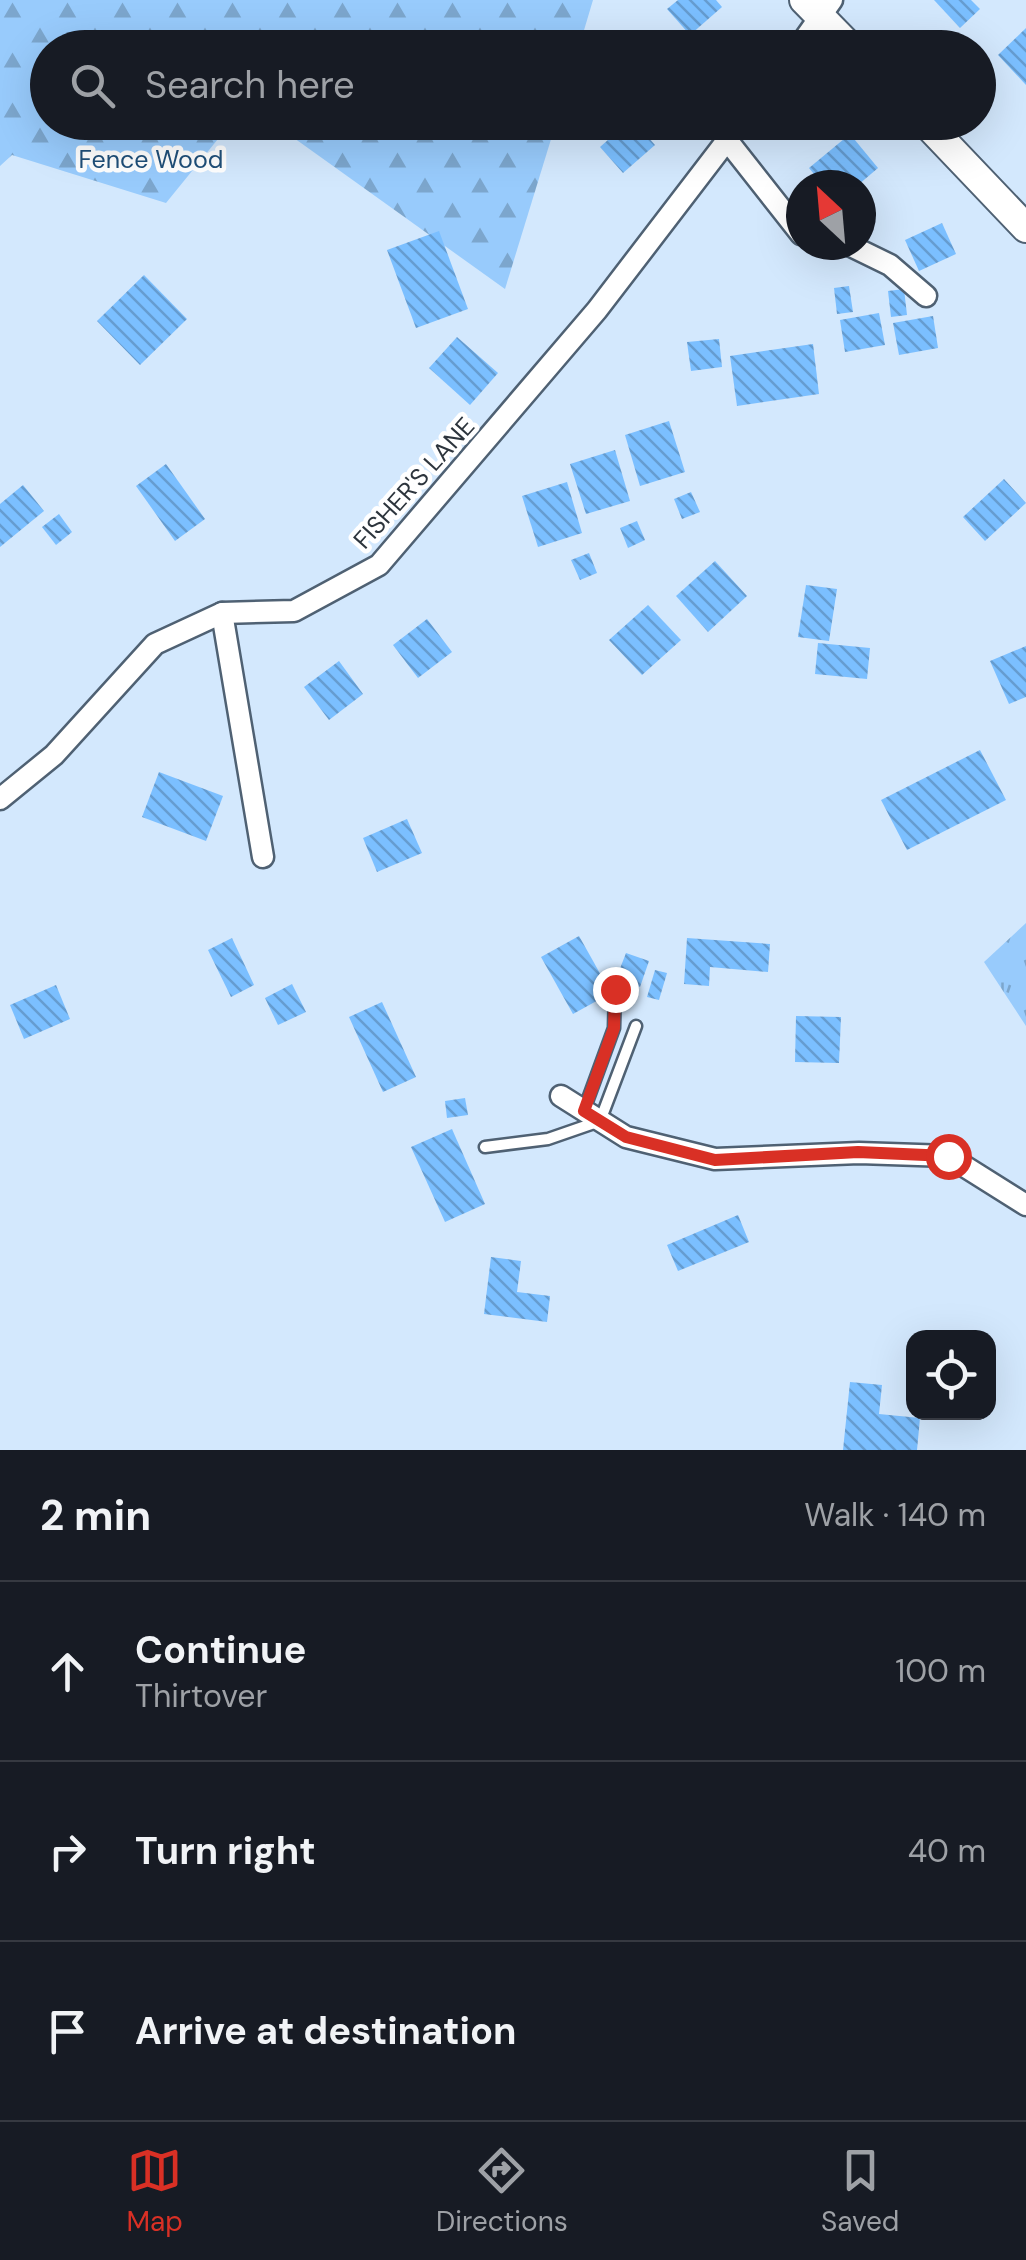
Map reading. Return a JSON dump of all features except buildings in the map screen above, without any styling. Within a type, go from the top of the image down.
[{"type":"street","points":[[807,30],[819,6],[837,30]]},
{"type":"street","points":[[727,140],[786,215]]},
{"type":"street","name":"FISHER'S LANE","points":[[0,799],[54,755],[155,644],[222,612],[294,611],[379,565],[597,310],[727,140]]},
{"type":"street","points":[[942,140],[1026,228]]},
{"type":"street","points":[[876,258],[890,265],[926,296]]},
{"type":"street","points":[[222,612],[263,857]]},
{"type":"street","points":[[560,1096],[626,1137],[715,1160],[858,1152],[948,1156],[1026,1205]]},
{"type":"lane","points":[[592,1116],[614,1028],[615,989]]},
{"type":"lane","points":[[485,1147],[548,1140],[592,1116],[636,1026]]},
{"type":"green space","name":"Fence Wood","points":[[0,0],[593,0],[584,30],[30,30],[30,140],[217,140],[166,203],[12,155],[0,166]]},
{"type":"green space","name":"Fence Wood","points":[[297,140],[551,140],[505,289]]},
{"type":"green space","points":[[1026,923],[1026,1026],[984,962]]},
{"type":"route","points":[[615,989],[614,1028],[584,1111],[626,1137],[715,1160],[858,1152],[948,1156]]}]
